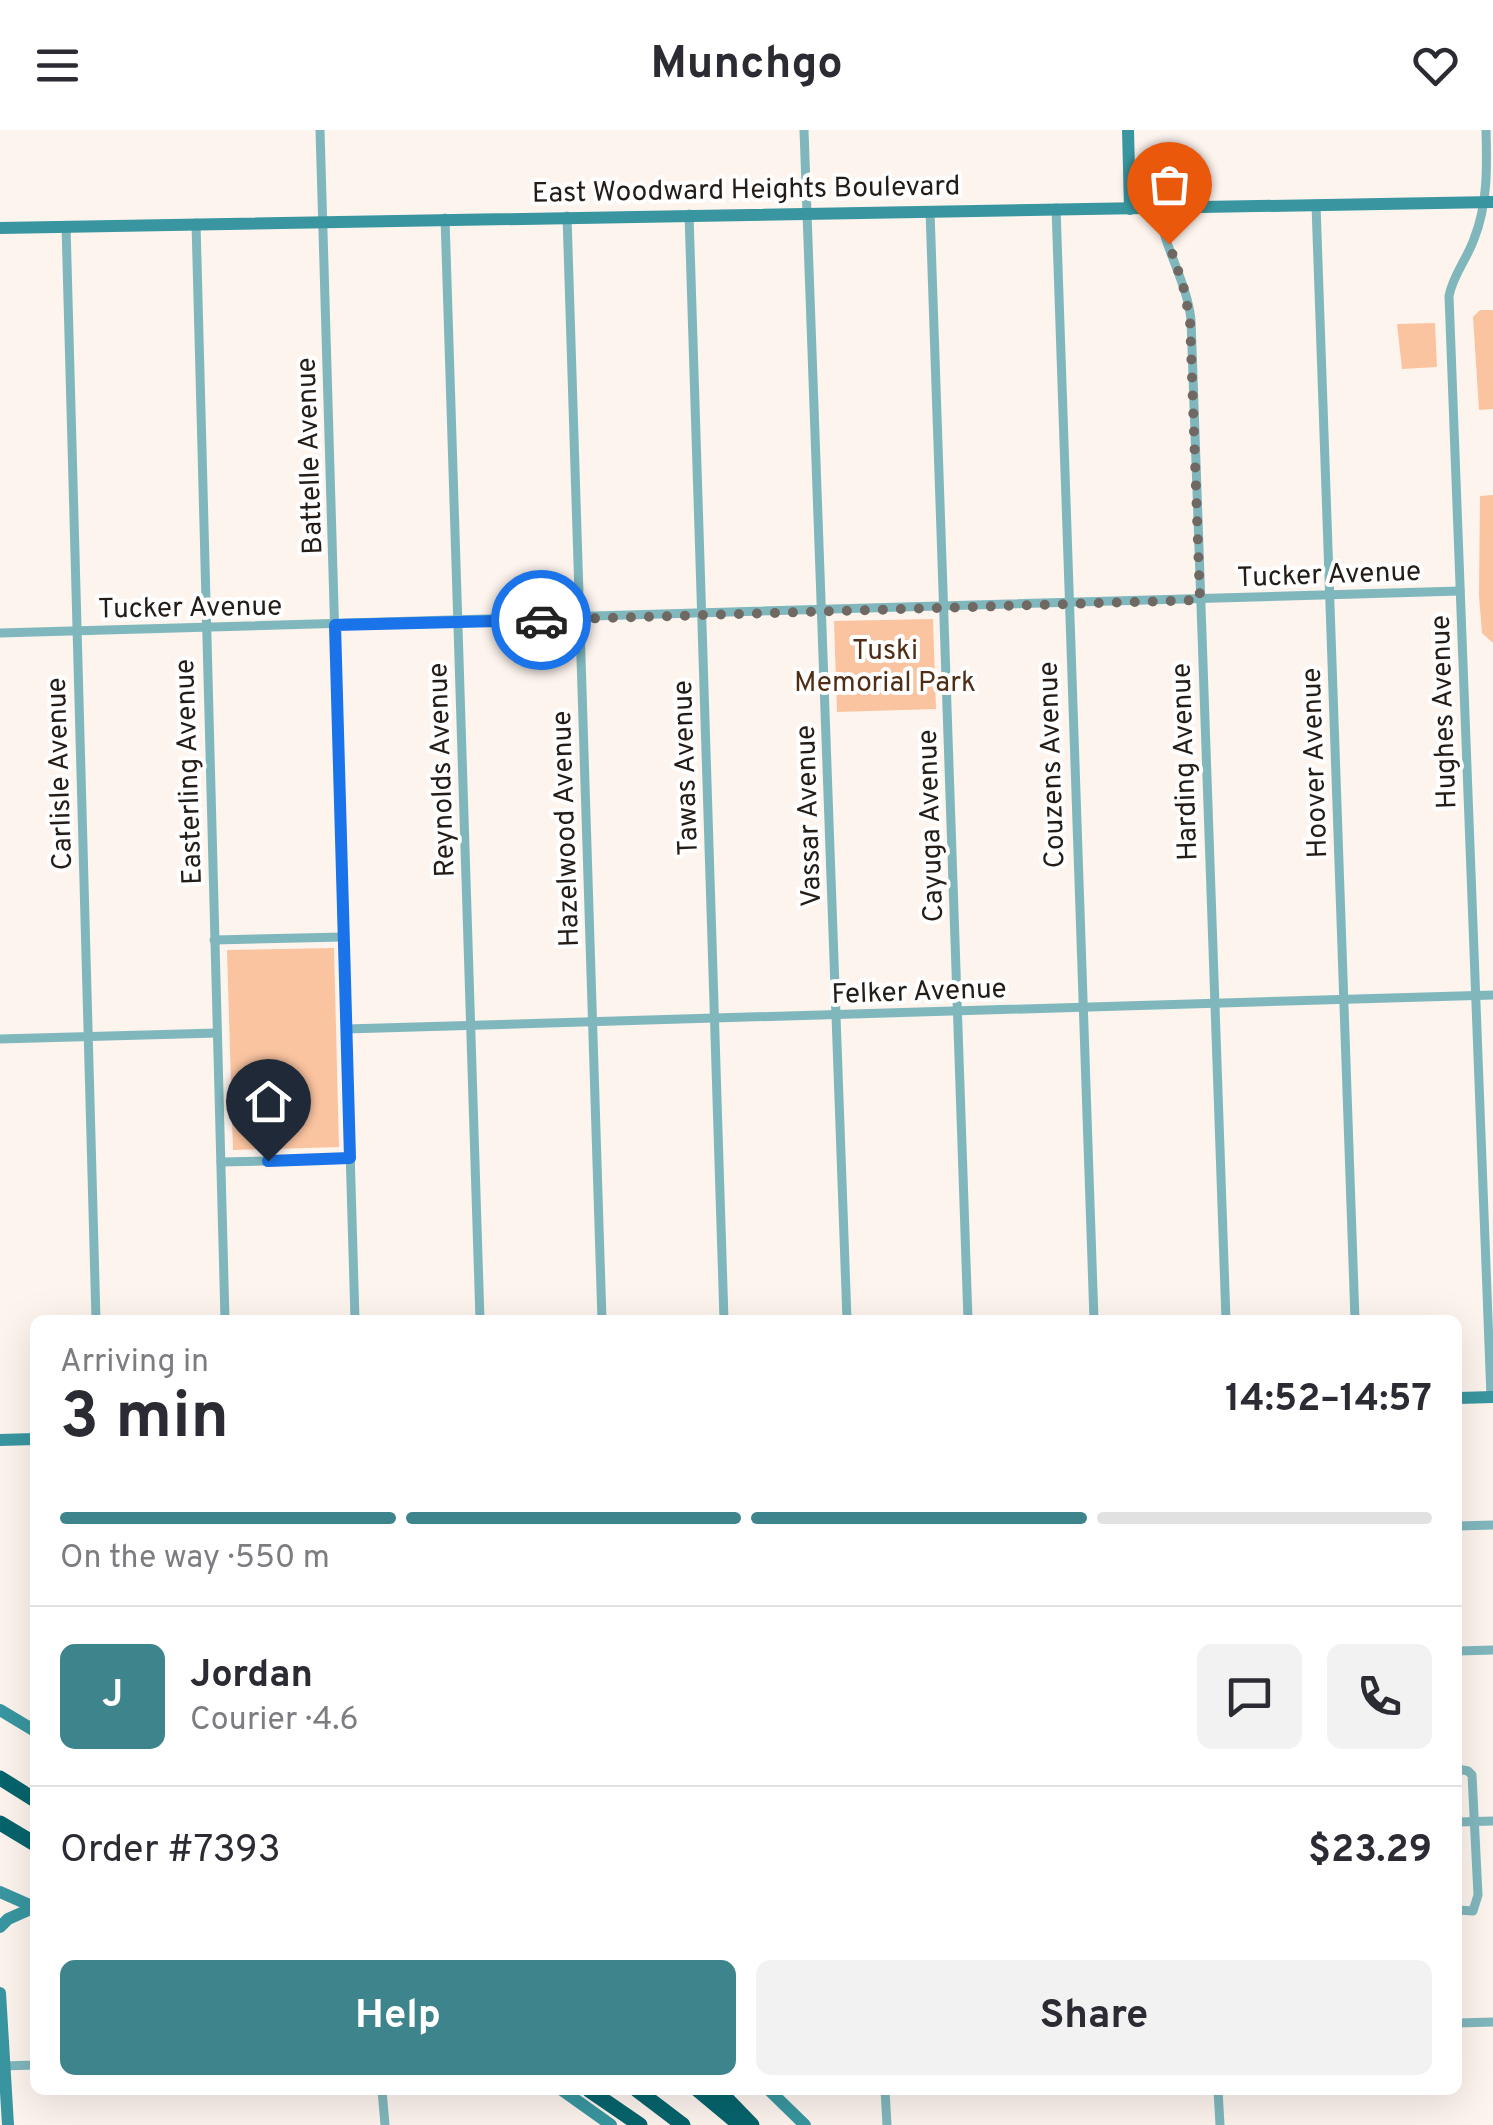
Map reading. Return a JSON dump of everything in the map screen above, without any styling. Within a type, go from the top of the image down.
[{"type":"highway","points":[[0,1778],[30,1797]]},
{"type":"highway","points":[[0,1823],[30,1841]]},
{"type":"highway","points":[[597,2095],[640,2125]]},
{"type":"highway","points":[[644,2095],[683,2125]]},
{"type":"highway","points":[[704,2095],[740,2125]]},
{"type":"highway","points":[[723,2095],[752,2125]]},
{"type":"street","name":"Battelle Avenue","points":[[320,130],[355,1315]]},
{"type":"street","name":"Vassar Avenue","points":[[804,130],[847,1315]]},
{"type":"street","points":[[1128,130],[1130,209]]},
{"type":"street","name":"Hughes Avenue","points":[[1486,130],[1488,202],[1449,296],[1492,1397]]},
{"type":"street","name":"East Woodward Heights Boulevard","points":[[0,228],[1488,202]]},
{"type":"street","name":"Hoover Avenue","points":[[1316,205],[1355,1315]]},
{"type":"street","name":"Couzens Avenue","points":[[1056,208],[1094,1315]]},
{"type":"street","name":"Harding Avenue","points":[[1159,208],[1190,312],[1226,1315]]},
{"type":"street","name":"Cayuga Avenue","points":[[930,210],[968,1315]]},
{"type":"street","name":"Tawas Avenue","points":[[690,214],[724,1315]]},
{"type":"street","name":"Hazelwood Avenue","points":[[567,216],[602,1315]]},
{"type":"street","name":"Reynolds Avenue","points":[[445,218],[480,1315]]},
{"type":"street","name":"Easterling Avenue","points":[[196,223],[225,1315]]},
{"type":"street","name":"Carlisle Avenue","points":[[66,226],[96,1315]]},
{"type":"street","name":"Tucker Avenue","points":[[0,633],[1460,591]]},
{"type":"street","points":[[214,940],[344,937]]},
{"type":"street","name":"Felker Avenue","points":[[346,1030],[1493,994]]},
{"type":"street","points":[[0,1039],[217,1033]]},
{"type":"street","points":[[221,1162],[350,1158]]},
{"type":"street","points":[[1462,1398],[1492,1397]]},
{"type":"street","points":[[0,1440],[30,1439]]},
{"type":"street","points":[[1462,1526],[1493,1525]]},
{"type":"street","points":[[1462,1651],[1493,1650]]},
{"type":"street","points":[[0,1710],[30,1728]]},
{"type":"street","points":[[1462,1769],[1472,1775],[1478,1901],[1473,1912],[1462,1911]]},
{"type":"street","points":[[1462,1822],[1493,1821]]},
{"type":"street","points":[[0,1892],[30,1906]]},
{"type":"street","points":[[0,1927],[30,1910]]},
{"type":"street","points":[[0,1993],[8,2125]]},
{"type":"street","points":[[1462,2023],[1493,2022]]},
{"type":"street","points":[[2,2066],[30,2065]]},
{"type":"street","points":[[382,2095],[384,2125]]},
{"type":"street","points":[[569,2095],[612,2125]]},
{"type":"street","points":[[774,2095],[806,2125]]},
{"type":"street","points":[[885,2095],[887,2125]]},
{"type":"street","points":[[1218,2095],[1220,2125]]},
{"type":"green space","points":[[1480,310],[1493,310],[1493,409],[1479,410],[1473,317]]},
{"type":"green space","points":[[1435,323],[1437,367],[1402,369],[1397,324]]},
{"type":"green space","points":[[1493,495],[1493,643],[1482,633],[1479,596],[1480,496]]},
{"type":"green space","name":"Tuski Memorial Park","points":[[933,619],[936,709],[837,712],[834,621]]},
{"type":"green space","points":[[334,948],[339,1147],[233,1150],[227,950]]},
{"type":"way so far","points":[[541,620],[1200,600],[1190,320],[1169,244]]},
{"type":"route","points":[[268,1161],[350,1158],[335,625],[541,620]]}]
